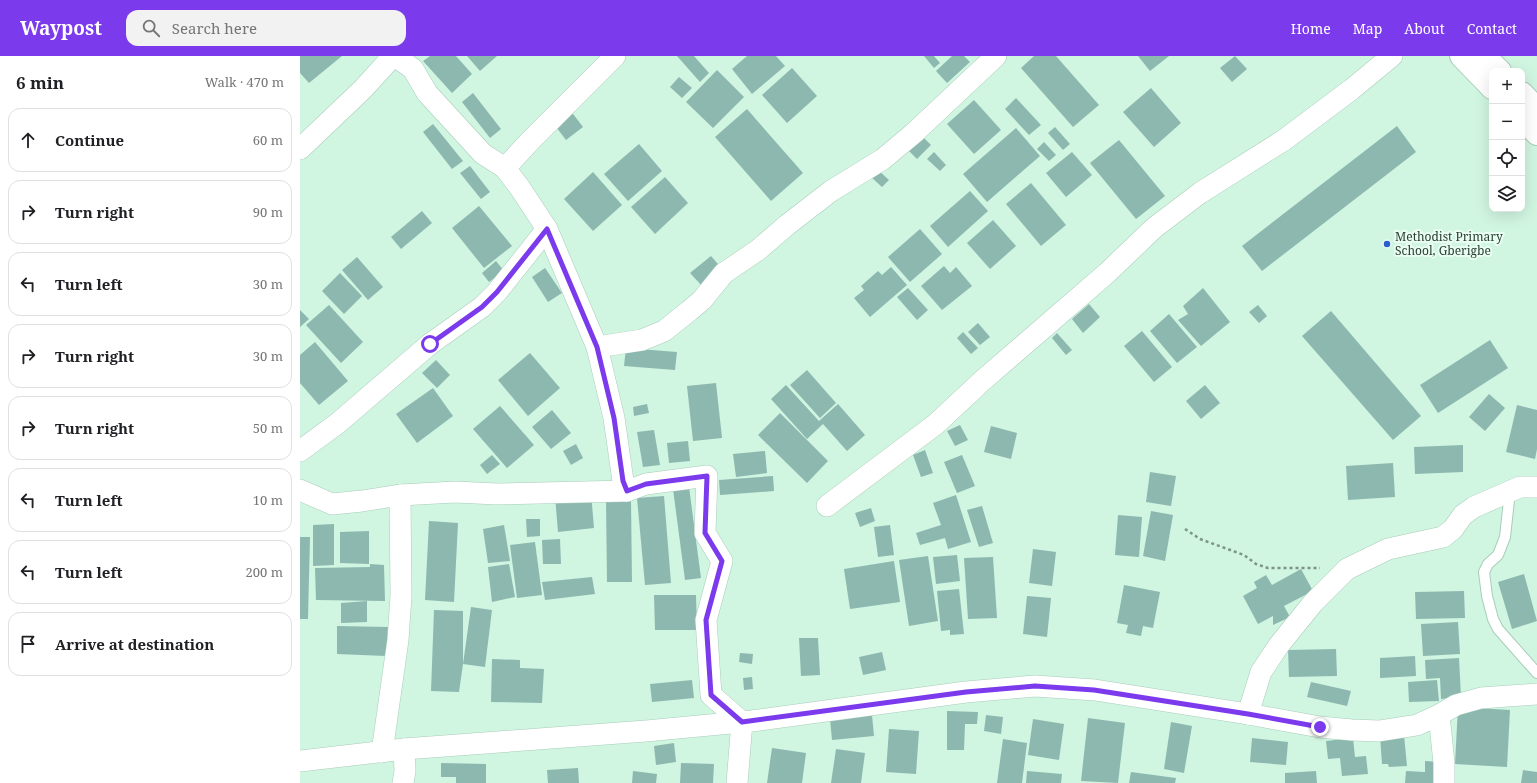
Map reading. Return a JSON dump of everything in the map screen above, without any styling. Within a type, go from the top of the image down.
[{"type":"main road","points":[[1461,56],[1489,85]]},
{"type":"main road","points":[[1486,56],[1497,68]]},
{"type":"main road","points":[[1525,96],[1537,109]]},
{"type":"main road","points":[[1525,121],[1537,134]]},
{"type":"street","points":[[300,149],[394,56],[413,69],[427,93],[483,154],[505,168],[547,229],[597,347],[614,418],[623,481],[627,491]]},
{"type":"street","points":[[505,168],[615,56]]},
{"type":"street","points":[[597,347],[642,340],[664,331],[690,312],[724,273],[758,250],[787,225],[832,191],[883,159],[914,133],[996,56]]},
{"type":"street","points":[[827,506],[936,424],[982,381],[1107,273],[1154,228],[1200,194],[1284,140],[1352,89],[1392,56]]},
{"type":"street","points":[[300,451],[338,423],[430,344],[482,307],[497,292],[547,229]]},
{"type":"street","points":[[300,490],[332,504],[400,495],[455,492],[498,494],[627,491],[646,484],[707,476],[705,533],[722,561],[706,620],[711,695],[742,722]]},
{"type":"street","points":[[1248,714],[1261,672],[1274,652],[1314,603],[1347,569],[1388,549],[1443,537],[1453,529],[1463,515],[1474,507],[1510,490],[1520,487],[1537,488]]},
{"type":"street","points":[[382,752],[398,640],[401,596],[400,495]]},
{"type":"street","points":[[300,761],[404,750],[742,722],[966,692],[1035,686],[1094,690],[1320,727],[1379,731],[1417,725],[1456,705],[1481,698],[1537,694]]},
{"type":"street","points":[[1439,715],[1444,763],[1444,783]]},
{"type":"street","points":[[737,783],[742,722]]},
{"type":"street","points":[[403,783],[405,771],[404,750]]},
{"type":"lane","points":[[1510,490],[1505,536],[1498,555],[1488,564],[1484,572],[1487,596],[1493,619],[1498,629],[1537,673]]},
{"type":"path","points":[[1185,530],[1200,539],[1244,555],[1256,564],[1268,568],[1347,569]]},
{"type":"building","points":[[300,56],[342,56],[309,83],[300,73]]},
{"type":"building","points":[[430,56],[456,56],[472,74],[452,93],[423,61]]},
{"type":"building","points":[[467,56],[497,56],[480,71]]},
{"type":"building","points":[[677,56],[694,56],[709,73],[700,82]]},
{"type":"building","points":[[747,56],[776,56],[785,66],[752,94],[732,69]]},
{"type":"building","points":[[924,56],[934,56],[940,63],[934,68]]},
{"type":"building","points":[[952,56],[964,56],[970,62],[947,83],[936,71]]},
{"type":"building","points":[[1034,56],[1056,56],[1099,105],[1073,127],[1021,68]]},
{"type":"building","points":[[1138,56],[1169,56],[1150,71]]},
{"type":"building","points":[[1235,56],[1247,69],[1232,82],[1220,68]]},
{"type":"building","points":[[792,68],[817,96],[787,123],[762,95]]},
{"type":"building","points":[[717,70],[744,97],[713,128],[686,102]]},
{"type":"building","points":[[679,77],[692,88],[682,98],[670,87]]},
{"type":"building","points":[[1151,88],[1181,123],[1154,147],[1123,112]]},
{"type":"building","points":[[473,93],[501,129],[490,138],[462,102]]},
{"type":"building","points":[[1016,98],[1041,125],[1029,135],[1005,109]]},
{"type":"building","points":[[974,100],[1001,130],[974,154],[947,124]]},
{"type":"building","points":[[747,109],[803,173],[771,201],[715,137]]},
{"type":"building","points":[[570,110],[583,127],[566,140],[553,123]]},
{"type":"building","points":[[433,124],[463,161],[452,169],[423,132]]},
{"type":"building","points":[[1397,126],[1416,152],[1262,271],[1242,246]]},
{"type":"building","points":[[1055,127],[1070,144],[1063,150],[1048,133]]},
{"type":"building","points":[[1016,128],[1040,156],[987,202],[963,174]]},
{"type":"building","points":[[918,132],[931,145],[917,159],[904,146]]},
{"type":"building","points":[[1119,140],[1165,196],[1136,219],[1090,163]]},
{"type":"building","points":[[1044,142],[1056,155],[1049,161],[1037,149]]},
{"type":"building","points":[[639,144],[662,171],[628,201],[604,174]]},
{"type":"building","points":[[934,152],[946,165],[940,171],[927,159]]},
{"type":"building","points":[[1072,152],[1092,175],[1066,197],[1046,173]]},
{"type":"building","points":[[470,166],[490,192],[481,199],[460,173]]},
{"type":"building","points":[[878,170],[889,180],[882,187],[871,177]]},
{"type":"building","points":[[593,172],[622,205],[593,231],[564,199]]},
{"type":"building","points":[[665,177],[688,203],[655,234],[631,207]]},
{"type":"building","points":[[1031,183],[1066,225],[1041,246],[1006,204]]},
{"type":"building","points":[[970,191],[988,211],[948,247],[930,226]]},
{"type":"building","points":[[479,206],[512,246],[484,268],[452,228]]},
{"type":"building","points":[[422,211],[432,223],[401,249],[391,237]]},
{"type":"building","points":[[993,220],[1016,246],[990,269],[967,243]]},
{"type":"building","points":[[920,229],[942,254],[910,282],[888,257]]},
{"type":"building","points":[[711,256],[723,270],[703,287],[690,273]]},
{"type":"building","points":[[357,257],[383,287],[368,300],[342,270]]},
{"type":"building","points":[[496,261],[504,271],[489,282],[482,273]]},
{"type":"building","points":[[944,266],[950,273],[956,267],[972,286],[942,310],[921,286]]},
{"type":"building","points":[[891,267],[907,285],[870,317],[854,298],[864,290],[861,286],[878,271],[882,275]]},
{"type":"building","points":[[545,268],[562,293],[548,302],[532,277]]},
{"type":"building","points":[[340,273],[362,296],[344,314],[322,291]]},
{"type":"building","points":[[908,288],[928,310],[917,320],[897,297]]},
{"type":"building","points":[[1203,288],[1230,322],[1201,346],[1178,320],[1188,314],[1183,306]]},
{"type":"building","points":[[1089,304],[1100,317],[1083,333],[1072,319]]},
{"type":"building","points":[[329,305],[363,342],[341,363],[306,325]]},
{"type":"building","points":[[1258,305],[1267,316],[1259,323],[1249,312]]},
{"type":"building","points":[[300,310],[309,319],[300,327]]},
{"type":"building","points":[[1331,311],[1421,416],[1393,440],[1302,336]]},
{"type":"building","points":[[1169,314],[1197,347],[1177,363],[1150,331]]},
{"type":"building","points":[[978,323],[990,337],[980,345],[968,332]]},
{"type":"building","points":[[1142,331],[1172,367],[1154,382],[1124,346]]},
{"type":"building","points":[[963,332],[978,348],[971,354],[957,338]]},
{"type":"building","points":[[1057,333],[1072,350],[1066,355],[1052,338]]},
{"type":"building","points":[[1490,340],[1508,368],[1438,413],[1420,385]]},
{"type":"building","points":[[315,342],[348,381],[319,405],[300,383],[300,355]]},
{"type":"building","points":[[626,348],[677,352],[675,370],[624,366]]},
{"type":"building","points":[[530,353],[560,388],[528,416],[498,380]]},
{"type":"building","points":[[436,360],[450,375],[437,388],[422,373]]},
{"type":"building","points":[[807,370],[836,403],[820,418],[790,385]]},
{"type":"building","points":[[716,383],[722,438],[693,441],[687,386]]},
{"type":"building","points":[[786,385],[819,421],[838,404],[865,435],[847,451],[823,424],[807,439],[771,399]]},
{"type":"building","points":[[1205,385],[1220,403],[1201,419],[1186,401]]},
{"type":"building","points":[[433,388],[453,416],[417,443],[396,414]]},
{"type":"building","points":[[1489,394],[1505,408],[1485,431],[1469,417]]},
{"type":"building","points":[[647,404],[649,413],[634,416],[633,407]]},
{"type":"building","points":[[1517,405],[1537,410],[1537,449],[1535,459],[1506,452]]},
{"type":"building","points":[[500,406],[534,445],[507,468],[473,429]]},
{"type":"building","points":[[552,410],[571,433],[551,449],[532,427]]},
{"type":"building","points":[[780,413],[828,461],[807,483],[758,435]]},
{"type":"building","points":[[960,425],[968,440],[955,446],[947,431]]},
{"type":"building","points":[[991,426],[1017,433],[1011,459],[984,452]]},
{"type":"building","points":[[654,430],[660,465],[643,467],[637,432]]},
{"type":"building","points":[[688,441],[690,461],[669,463],[667,443]]},
{"type":"building","points":[[576,444],[583,458],[571,465],[563,451]]},
{"type":"building","points":[[1463,445],[1463,472],[1415,474],[1414,447]]},
{"type":"building","points":[[925,450],[933,473],[921,477],[913,455]]},
{"type":"building","points":[[765,451],[767,473],[736,477],[733,454]]},
{"type":"building","points":[[492,455],[500,464],[487,474],[480,465]]},
{"type":"building","points":[[962,455],[975,486],[957,493],[944,462]]},
{"type":"building","points":[[1393,463],[1395,497],[1348,500],[1346,466]]},
{"type":"building","points":[[1150,472],[1176,476],[1171,506],[1146,502]]},
{"type":"building","points":[[773,476],[774,491],[720,495],[719,480]]},
{"type":"building","points":[[689,487],[701,578],[685,580],[673,489]]},
{"type":"building","points":[[591,493],[594,528],[558,532],[555,496]]},
{"type":"building","points":[[956,495],[971,542],[948,549],[945,538],[920,545],[916,533],[941,525],[933,503]]},
{"type":"building","points":[[664,496],[671,583],[645,585],[637,498]]},
{"type":"building","points":[[606,501],[631,501],[632,582],[607,582]]},
{"type":"building","points":[[982,506],[993,543],[979,547],[967,510]]},
{"type":"building","points":[[871,508],[875,521],[860,527],[855,513]]},
{"type":"building","points":[[1151,511],[1173,515],[1165,561],[1143,556]]},
{"type":"building","points":[[1118,515],[1142,517],[1139,557],[1115,555]]},
{"type":"building","points":[[526,519],[540,519],[540,536],[527,537]]},
{"type":"building","points":[[429,521],[458,523],[454,602],[425,600]]},
{"type":"building","points":[[334,524],[334,565],[313,566],[313,525]]},
{"type":"building","points":[[504,525],[510,561],[488,563],[483,529]]},
{"type":"building","points":[[890,525],[894,555],[878,557],[874,527]]},
{"type":"building","points":[[369,531],[369,564],[340,563],[340,532]]},
{"type":"building","points":[[300,537],[310,537],[308,619],[300,619]]},
{"type":"building","points":[[560,539],[561,564],[543,564],[542,540]]},
{"type":"building","points":[[535,542],[542,595],[517,598],[510,545]]},
{"type":"building","points":[[1033,549],[1056,552],[1052,586],[1029,583]]},
{"type":"building","points":[[957,555],[960,581],[936,584],[933,557]]},
{"type":"building","points":[[928,556],[938,621],[909,626],[899,560]]},
{"type":"building","points":[[993,557],[997,618],[968,619],[964,558]]},
{"type":"building","points":[[894,561],[900,602],[850,609],[844,569]]},
{"type":"building","points":[[370,564],[384,565],[385,601],[316,600],[315,568],[370,567]]},
{"type":"building","points":[[509,564],[515,597],[492,602],[488,567]]},
{"type":"building","points":[[1301,569],[1313,591],[1284,606],[1290,617],[1273,625],[1273,616],[1258,624],[1243,596],[1257,588],[1254,582],[1266,575],[1272,585]]},
{"type":"building","points":[[1524,574],[1537,621],[1512,629],[1498,582]]},
{"type":"building","points":[[592,577],[595,594],[545,600],[542,582]]},
{"type":"building","points":[[1124,585],[1160,592],[1153,628],[1143,626],[1141,636],[1126,633],[1128,625],[1117,623]]},
{"type":"building","points":[[959,589],[964,634],[950,635],[950,630],[941,631],[937,591]]},
{"type":"building","points":[[1464,591],[1465,618],[1416,619],[1415,592]]},
{"type":"building","points":[[654,595],[696,595],[697,630],[655,630]]},
{"type":"building","points":[[1027,596],[1051,598],[1047,637],[1023,634]]},
{"type":"building","points":[[367,601],[367,622],[341,623],[341,603]]},
{"type":"building","points":[[471,607],[492,610],[485,667],[463,664]]},
{"type":"building","points":[[434,610],[463,611],[463,664],[459,692],[431,691]]},
{"type":"building","points":[[1458,622],[1460,654],[1423,656],[1421,624]]},
{"type":"building","points":[[337,626],[388,627],[386,656],[337,654]]},
{"type":"building","points":[[799,638],[818,638],[820,675],[801,676]]},
{"type":"building","points":[[1336,649],[1337,676],[1289,677],[1288,650]]},
{"type":"building","points":[[882,652],[886,670],[863,675],[859,657]]},
{"type":"building","points":[[740,653],[753,654],[752,664],[739,662]]},
{"type":"building","points":[[1415,656],[1416,676],[1380,678],[1380,658]]},
{"type":"building","points":[[1459,658],[1461,697],[1441,699],[1440,678],[1426,679],[1425,660]]},
{"type":"building","points":[[492,659],[520,660],[520,668],[544,669],[542,703],[491,702]]},
{"type":"building","points":[[752,677],[753,689],[744,690],[743,678]]},
{"type":"building","points":[[692,680],[694,698],[652,702],[650,684]]},
{"type":"building","points":[[1437,680],[1439,701],[1409,702],[1408,682]]},
{"type":"building","points":[[1311,682],[1351,691],[1347,706],[1307,697]]},
{"type":"building","points":[[1458,707],[1510,710],[1507,767],[1455,764]]},
{"type":"building","points":[[947,711],[978,712],[977,724],[965,724],[964,750],[947,750]]},
{"type":"building","points":[[872,715],[874,736],[832,740],[830,719]]},
{"type":"building","points":[[986,715],[1003,717],[1001,734],[984,731]]},
{"type":"building","points":[[1088,718],[1125,723],[1118,783],[1081,781]]},
{"type":"building","points":[[1033,719],[1064,724],[1059,760],[1028,755]]},
{"type":"building","points":[[1171,722],[1192,726],[1184,773],[1164,769]]},
{"type":"building","points":[[889,729],[919,731],[916,774],[886,772]]},
{"type":"building","points":[[1404,735],[1407,766],[1389,767],[1388,764],[1382,764],[1380,736]]},
{"type":"building","points":[[1252,738],[1288,742],[1286,765],[1250,762]]},
{"type":"building","points":[[1353,738],[1355,757],[1366,756],[1368,774],[1342,776],[1340,758],[1328,759],[1326,741]]},
{"type":"building","points":[[1003,739],[1027,743],[1022,783],[997,783]]},
{"type":"building","points":[[674,743],[676,762],[656,765],[654,746]]},
{"type":"building","points":[[772,748],[806,753],[802,783],[767,783]]},
{"type":"building","points":[[836,749],[865,753],[861,783],[831,783]]},
{"type":"building","points":[[1425,761],[1440,762],[1439,783],[1405,783],[1406,771],[1425,772]]},
{"type":"building","points":[[441,763],[486,764],[486,783],[456,783],[456,777],[441,777]]},
{"type":"building","points":[[681,763],[714,764],[713,783],[680,783]]},
{"type":"building","points":[[578,768],[579,783],[548,783],[547,770]]},
{"type":"building","points":[[1523,770],[1537,772],[1537,783],[1521,783]]},
{"type":"building","points":[[633,771],[657,774],[656,783],[632,783]]},
{"type":"building","points":[[1027,771],[1062,774],[1061,783],[1026,783]]},
{"type":"building","points":[[1316,771],[1317,783],[1285,783],[1285,773]]},
{"type":"building","points":[[1131,772],[1176,778],[1175,783],[1129,783]]},
{"type":"place","name":"Methodist Primary School, Gberigbe","points":[[1387,244]]},
{"type":"route","points":[[430,344],[482,307],[497,292],[547,229],[572,284],[597,347],[614,418],[623,481],[627,491],[646,484],[707,476],[705,533],[722,561],[706,620],[711,695],[742,722],[966,692],[1035,686],[1094,690],[1320,727]]}]
